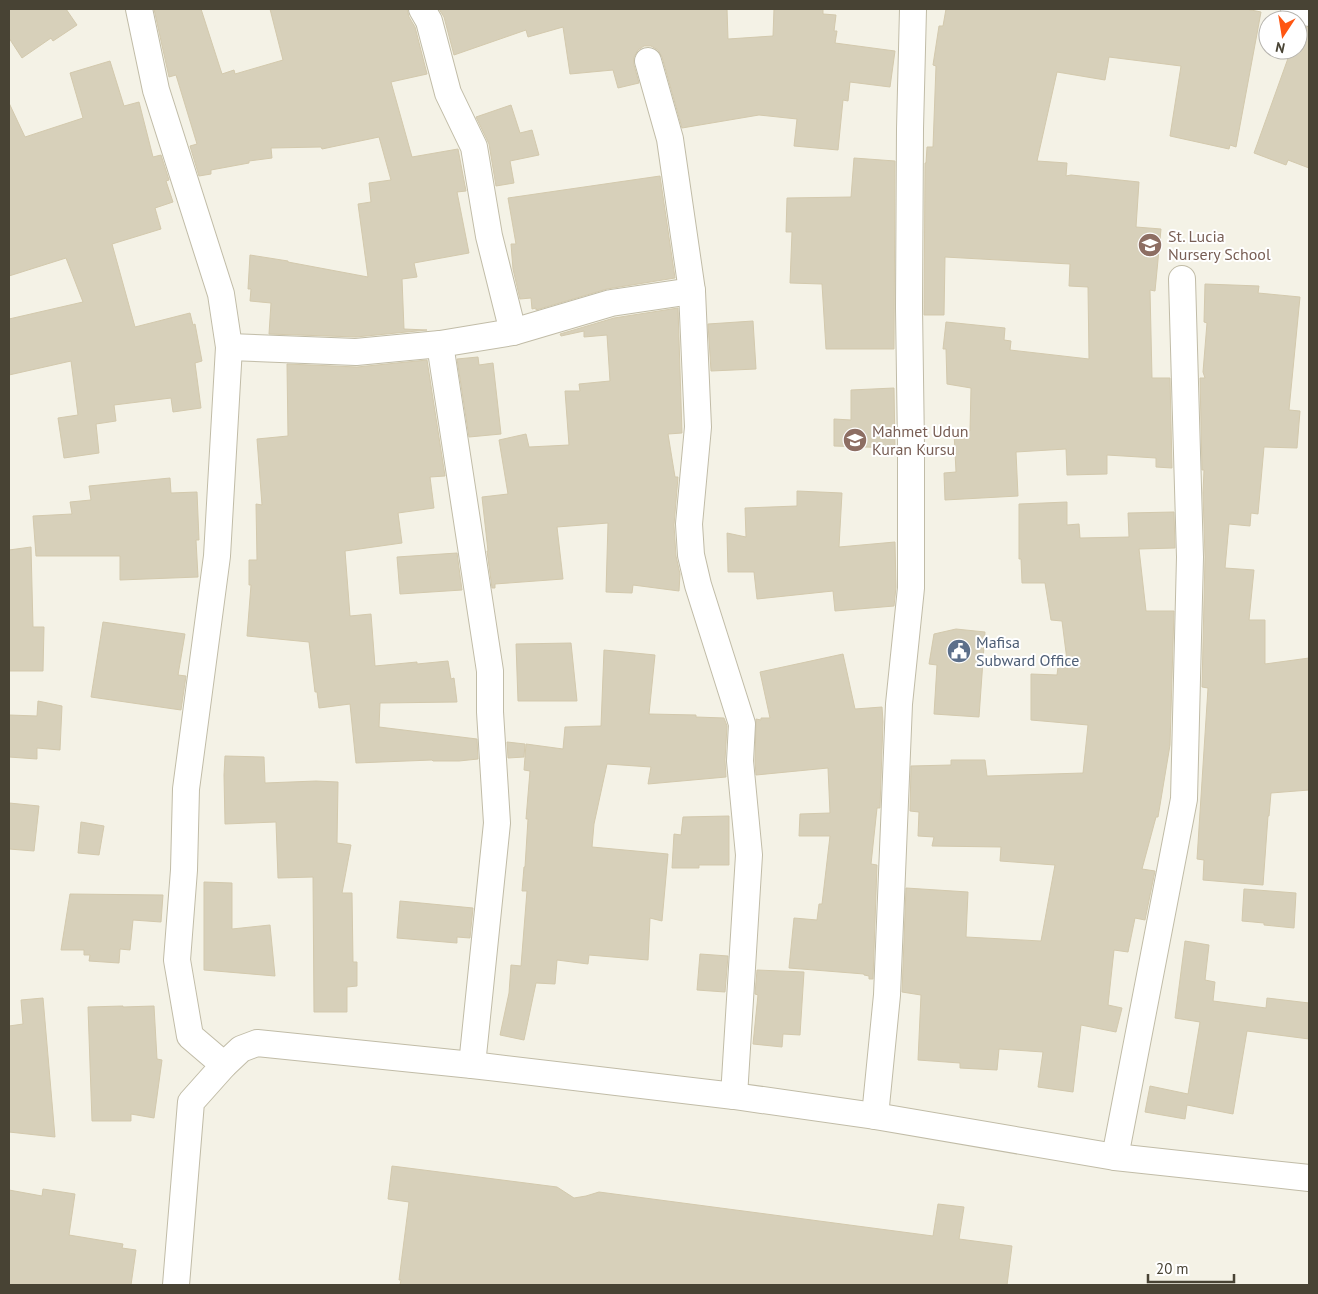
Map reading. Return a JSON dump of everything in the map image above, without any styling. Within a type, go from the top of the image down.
[{"type":"street","points":[[139,9],[156,90],[221,294],[229,347],[217,556],[186,789],[184,870],[177,960],[190,1036],[224,1066]]},
{"type":"street","points":[[422,9],[429,21],[448,93],[474,148],[489,236],[513,332]]},
{"type":"street","points":[[875,1116],[887,994],[899,704],[911,588],[909,308],[913,9]]},
{"type":"street","points":[[1294,9],[1309,13]]},
{"type":"street","points":[[648,61],[670,139],[692,291],[698,427],[689,524],[691,555],[698,585],[742,724],[740,762],[749,855],[734,1096]]},
{"type":"street","points":[[1115,1157],[1184,799],[1190,557],[1182,278]]},
{"type":"street","points":[[229,347],[356,352],[440,344],[513,332],[611,303],[692,291]]},
{"type":"street","points":[[440,344],[490,671],[490,712],[497,823],[472,1065]]},
{"type":"street","points":[[176,1285],[191,1102],[241,1049],[257,1043],[472,1065],[734,1096],[875,1116],[1115,1157],[1309,1178]]},
{"type":"building","points":[[9,9],[66,9],[77,25],[53,41],[51,38],[22,58],[9,38]]},
{"type":"building","points":[[154,9],[201,9],[222,74],[234,70],[235,74],[283,60],[270,9],[407,9],[415,27],[427,74],[391,82],[412,157],[458,149],[466,191],[457,192],[469,253],[414,263],[417,277],[402,279],[404,329],[427,330],[356,337],[269,334],[271,303],[250,301],[251,289],[248,289],[250,255],[368,277],[358,204],[371,202],[369,183],[391,180],[379,137],[322,149],[321,147],[271,148],[272,158],[211,170],[211,174],[199,176],[190,146],[197,144],[176,75],[169,77]]},
{"type":"building","points":[[439,9],[727,9],[728,39],[773,36],[774,9],[823,9],[823,14],[836,15],[834,31],[837,31],[835,43],[895,51],[890,87],[850,82],[848,101],[843,100],[838,150],[794,146],[797,119],[759,115],[682,128],[662,57],[658,50],[651,46],[644,46],[638,50],[634,57],[634,65],[639,83],[618,88],[613,70],[570,74],[563,27],[528,37],[526,30],[454,55],[444,17]]},
{"type":"building","points":[[946,9],[1246,9],[1258,11],[1258,28],[1236,147],[1230,145],[1229,149],[1170,136],[1181,66],[1109,57],[1105,80],[1057,72],[1037,161],[1067,163],[1066,176],[1139,182],[1136,227],[1161,229],[1155,291],[1150,290],[1152,378],[1170,378],[1172,468],[1156,467],[1156,458],[1107,455],[1107,474],[1067,475],[1066,449],[1016,452],[1018,496],[945,500],[944,473],[956,472],[954,432],[970,431],[971,388],[947,384],[946,349],[943,349],[946,322],[1005,328],[1004,340],[1011,341],[1010,350],[1089,359],[1088,287],[1069,286],[1070,264],[945,257],[944,315],[924,315],[925,163],[927,147],[933,147],[936,66],[933,65],[939,26],[943,26]]},
{"type":"building","points":[[1309,28],[1309,168],[1288,160],[1286,165],[1254,153],[1287,60],[1308,60]]},
{"type":"building","points":[[110,61],[124,106],[139,102],[153,157],[161,155],[169,180],[166,181],[173,202],[155,208],[161,229],[112,244],[135,327],[190,313],[193,325],[195,324],[202,361],[195,363],[201,408],[173,412],[171,398],[114,405],[116,421],[96,424],[99,453],[64,458],[58,418],[78,415],[71,361],[9,375],[9,319],[83,302],[66,258],[9,276],[9,103],[25,137],[83,118],[70,73]]},
{"type":"building","points":[[511,105],[520,133],[532,130],[539,155],[510,161],[514,183],[496,186],[489,144],[476,117]]},
{"type":"building","points":[[854,158],[895,161],[894,349],[826,349],[822,284],[790,283],[792,232],[786,232],[787,198],[851,197]]},
{"type":"building","points":[[660,176],[675,278],[607,289],[536,310],[536,308],[532,309],[531,298],[520,299],[513,269],[511,244],[516,244],[508,198]]},
{"type":"building","points":[[1205,284],[1259,286],[1258,293],[1300,297],[1289,410],[1300,411],[1297,448],[1264,447],[1258,514],[1251,513],[1250,526],[1229,524],[1225,568],[1254,570],[1249,620],[1265,620],[1265,664],[1309,658],[1309,790],[1271,793],[1263,885],[1203,880],[1204,860],[1197,859],[1208,688],[1202,687],[1205,557],[1200,378],[1205,378],[1203,372],[1207,323],[1204,322]]},
{"type":"building","points":[[678,308],[682,433],[668,434],[675,477],[678,477],[674,525],[676,556],[680,574],[679,591],[633,585],[632,593],[606,592],[608,523],[557,527],[563,579],[495,584],[495,588],[492,588],[482,497],[508,494],[499,440],[526,434],[529,447],[569,445],[565,391],[580,391],[579,384],[610,381],[607,335],[584,337],[584,331],[561,336],[560,334],[614,318]]},
{"type":"building","points":[[753,321],[756,369],[711,371],[708,324]]},
{"type":"building","points":[[478,357],[479,365],[493,363],[501,434],[469,437],[457,359]]},
{"type":"building","points":[[427,360],[445,476],[430,477],[434,508],[398,513],[402,543],[345,551],[350,616],[371,614],[375,666],[448,661],[451,679],[454,678],[457,702],[380,703],[379,727],[477,739],[478,759],[356,763],[350,704],[319,708],[317,692],[315,692],[309,642],[247,636],[251,585],[249,585],[249,560],[257,560],[256,504],[262,505],[257,439],[288,436],[287,364],[357,367]]},
{"type":"building","points":[[894,388],[895,448],[834,446],[834,419],[851,420],[851,390]]},
{"type":"building","points":[[170,478],[171,493],[197,492],[199,540],[196,540],[198,577],[120,580],[120,556],[36,556],[33,516],[72,514],[70,502],[91,500],[89,486]]},
{"type":"building","points":[[797,491],[842,493],[839,547],[895,542],[896,587],[894,606],[835,611],[833,591],[757,599],[754,572],[728,572],[727,533],[746,537],[745,508],[797,506]]},
{"type":"building","points":[[1067,502],[1067,525],[1079,524],[1080,538],[1129,537],[1128,513],[1174,512],[1175,548],[1139,549],[1146,611],[1174,611],[1170,745],[1158,817],[1156,817],[1142,869],[1155,871],[1145,920],[1135,918],[1128,952],[1114,950],[1108,1005],[1122,1008],[1116,1032],[1081,1025],[1073,1092],[1038,1087],[1043,1052],[999,1049],[997,1070],[960,1068],[960,1063],[918,1060],[921,995],[902,992],[906,888],[968,892],[966,937],[1041,941],[1055,865],[1000,861],[1001,847],[932,846],[934,837],[918,836],[919,812],[910,811],[911,766],[951,765],[951,760],[985,760],[987,776],[1083,773],[1088,725],[1031,720],[1031,674],[1057,675],[1058,667],[1068,668],[1062,621],[1051,620],[1045,583],[1022,583],[1021,559],[1019,559],[1019,504]]},
{"type":"building","points":[[31,547],[33,627],[44,627],[43,671],[9,671],[9,550]]},
{"type":"building","points":[[457,553],[462,590],[400,594],[397,557]]},
{"type":"building","points":[[103,622],[185,634],[178,675],[186,676],[181,710],[91,697]]},
{"type":"building","points":[[956,629],[985,632],[979,717],[934,714],[937,665],[929,664],[934,634]]},
{"type":"building","points":[[571,643],[577,701],[518,701],[516,644]]},
{"type":"building","points":[[604,650],[655,655],[649,714],[696,715],[696,717],[724,718],[727,726],[726,777],[648,784],[651,767],[607,764],[594,824],[592,847],[668,854],[662,921],[650,918],[648,960],[589,955],[588,964],[557,960],[555,984],[536,983],[524,1040],[500,1035],[509,993],[511,965],[521,966],[527,891],[522,891],[530,771],[524,770],[526,744],[563,749],[565,727],[601,726]]},
{"type":"building","points":[[843,654],[855,709],[882,707],[880,808],[877,808],[871,864],[877,865],[873,979],[869,979],[869,976],[864,974],[789,968],[794,918],[817,920],[819,904],[822,904],[830,836],[799,836],[800,814],[830,813],[828,768],[756,775],[756,719],[770,718],[760,672]]},
{"type":"building","points":[[38,701],[62,706],[60,750],[37,748],[37,759],[9,757],[9,715],[37,716]]},
{"type":"building","points":[[507,742],[525,744],[524,757],[508,758]]},
{"type":"building","points":[[225,756],[264,757],[265,783],[338,782],[337,843],[351,845],[342,893],[352,893],[353,962],[357,962],[357,986],[347,987],[347,1012],[314,1012],[313,877],[278,878],[276,822],[225,824]]},
{"type":"building","points":[[9,803],[39,806],[34,851],[9,849]]},
{"type":"building","points":[[729,816],[729,865],[699,865],[699,868],[672,868],[674,834],[681,835],[683,817]]},
{"type":"building","points":[[81,822],[104,826],[99,855],[78,853]]},
{"type":"building","points":[[204,882],[232,883],[232,929],[270,925],[275,976],[204,970]]},
{"type":"building","points":[[1244,889],[1296,893],[1294,928],[1242,921]]},
{"type":"building","points":[[70,894],[163,895],[161,922],[133,920],[130,950],[120,949],[119,963],[89,961],[90,955],[84,955],[84,950],[61,950]]},
{"type":"building","points":[[400,901],[473,908],[470,938],[457,937],[457,943],[397,938]]},
{"type":"building","points":[[1185,941],[1209,945],[1205,980],[1215,982],[1213,1001],[1266,1008],[1267,998],[1309,1003],[1309,1039],[1247,1031],[1233,1114],[1187,1105],[1185,1119],[1145,1112],[1150,1086],[1188,1094],[1200,1022],[1175,1018]]},
{"type":"building","points":[[700,954],[728,956],[725,992],[697,990]]},
{"type":"building","points":[[757,970],[804,972],[800,1035],[783,1034],[782,1047],[753,1044],[758,995],[755,994]]},
{"type":"building","points":[[43,998],[55,1137],[9,1132],[9,1026],[23,1024],[21,1000]]},
{"type":"building","points":[[154,1006],[157,1059],[162,1060],[154,1118],[131,1114],[131,1121],[92,1121],[88,1007]]},
{"type":"building","points":[[392,1166],[557,1187],[574,1198],[599,1192],[933,1236],[938,1204],[964,1207],[959,1239],[1012,1246],[1007,1285],[400,1285],[401,1280],[399,1280],[409,1202],[388,1199]]},
{"type":"building","points":[[43,1189],[75,1194],[69,1235],[123,1244],[122,1248],[136,1250],[131,1285],[9,1285],[9,1190],[42,1196]]},
{"type":"place","name":"St. Lucia Nursery School","points":[[1150,245]]},
{"type":"place","name":"Mahmet Udun Kuran Kursu","points":[[855,440]]},
{"type":"place","name":"Mafisa Subward Office","points":[[959,651]]}]
